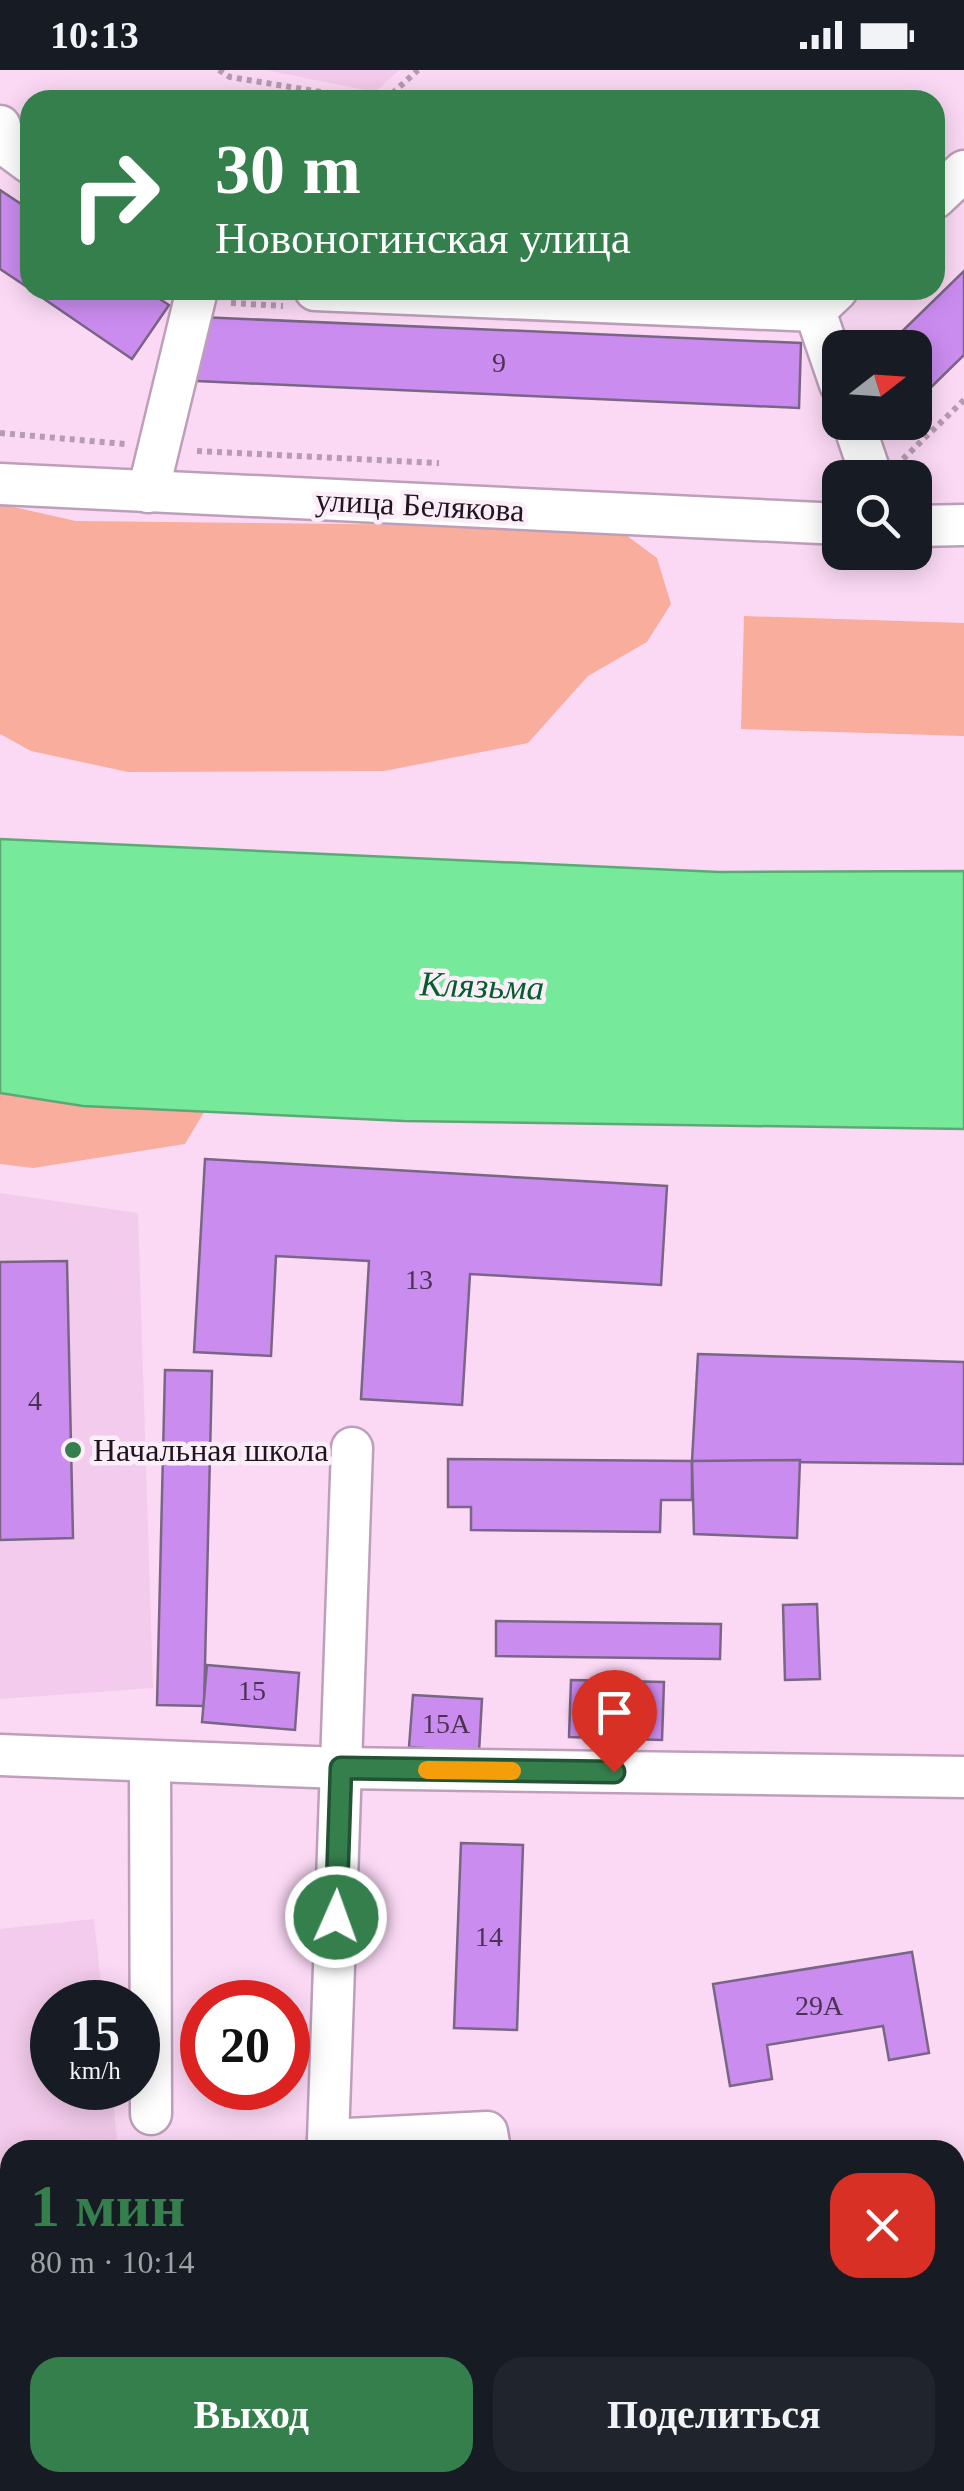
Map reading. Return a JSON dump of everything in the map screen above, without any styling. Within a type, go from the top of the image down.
[{"type":"street","points":[[0,126],[3,143],[20,155]]},
{"type":"street","points":[[945,189],[964,171]]},
{"type":"street","points":[[148,492],[195,300]]},
{"type":"street","points":[[826,300],[831,330]]},
{"type":"street","name":"улица Белякова","points":[[0,484],[822,523]]},
{"type":"street","points":[[932,525],[964,524]]},
{"type":"street","points":[[328,2140],[352,1448]]},
{"type":"street","points":[[0,1755],[341,1768],[964,1778]]},
{"type":"street","points":[[150,1761],[151,2114]]},
{"type":"street","points":[[389,2140],[487,2132],[488,2140]]},
{"type":"path","points":[[219,70],[230,77],[309,90]]},
{"type":"path","points":[[396,90],[418,70]]},
{"type":"path","points":[[897,460],[964,400]]},
{"type":"path","points":[[0,433],[446,464]]},
{"type":"shaded area","points":[[266,70],[399,70],[377,90]]},
{"type":"shaded area","points":[[0,504],[76,521],[615,527],[657,558],[671,604],[647,642],[588,676],[528,743],[384,771],[128,772],[31,751],[0,734]]},
{"type":"shaded area","points":[[744,616],[964,623],[964,736],[741,729]]},
{"type":"shaded area","points":[[0,1093],[83,1106],[204,1112],[185,1144],[33,1168],[0,1164]]},
{"type":"shaded area","name":"Начальная школа","points":[[0,1193],[138,1213],[153,1688],[0,1699]]},
{"type":"shaded area","points":[[94,1919],[101,1980],[30,1980],[30,2110],[114,2110],[117,2140],[0,2140],[0,1929]]},
{"type":"water","name":"Клязьма","points":[[0,839],[719,872],[964,871],[964,1129],[404,1121],[83,1106],[0,1093]]},
{"type":"building","points":[[0,190],[20,203],[20,282],[0,269]]},
{"type":"building","points":[[964,271],[964,355],[932,386],[932,330],[903,330],[934,300],[945,300],[945,290]]},
{"type":"building","points":[[46,300],[161,300],[169,305],[132,359]]},
{"type":"building","points":[[199,317],[801,343],[799,408],[197,381]]},
{"type":"building","points":[[205,1159],[667,1186],[661,1285],[470,1274],[462,1405],[361,1399],[369,1261],[276,1256],[271,1356],[194,1352]]},
{"type":"building","points":[[67,1261],[73,1538],[0,1540],[0,1262]]},
{"type":"building","points":[[698,1354],[964,1362],[964,1464],[692,1461]]},
{"type":"building","points":[[165,1370],[212,1371],[204,1706],[157,1705]]},
{"type":"building","points":[[448,1459],[692,1461],[692,1500],[661,1500],[660,1532],[471,1530],[471,1507],[448,1507]]},
{"type":"building","points":[[800,1460],[797,1538],[694,1534],[692,1461]]},
{"type":"building","points":[[817,1604],[820,1679],[785,1680],[783,1605]]},
{"type":"building","points":[[496,1621],[721,1624],[720,1659],[496,1656]]},
{"type":"building","points":[[207,1665],[299,1673],[295,1730],[202,1722]]},
{"type":"building","points":[[571,1680],[664,1682],[662,1740],[569,1737]]},
{"type":"building","points":[[413,1695],[482,1699],[479,1752],[409,1747]]},
{"type":"building","points":[[461,1843],[523,1845],[517,2030],[454,2028]]},
{"type":"building","points":[[912,1952],[929,2053],[889,2060],[883,2026],[767,2045],[772,2079],[730,2086],[713,1984]]},
{"type":"slow traffic","points":[[427,1770],[512,1771]]},
{"type":"place","name":"Начальная школа","points":[[73,1450]]},
{"type":"route","points":[[336,1917],[341,1768],[614,1772]]}]
